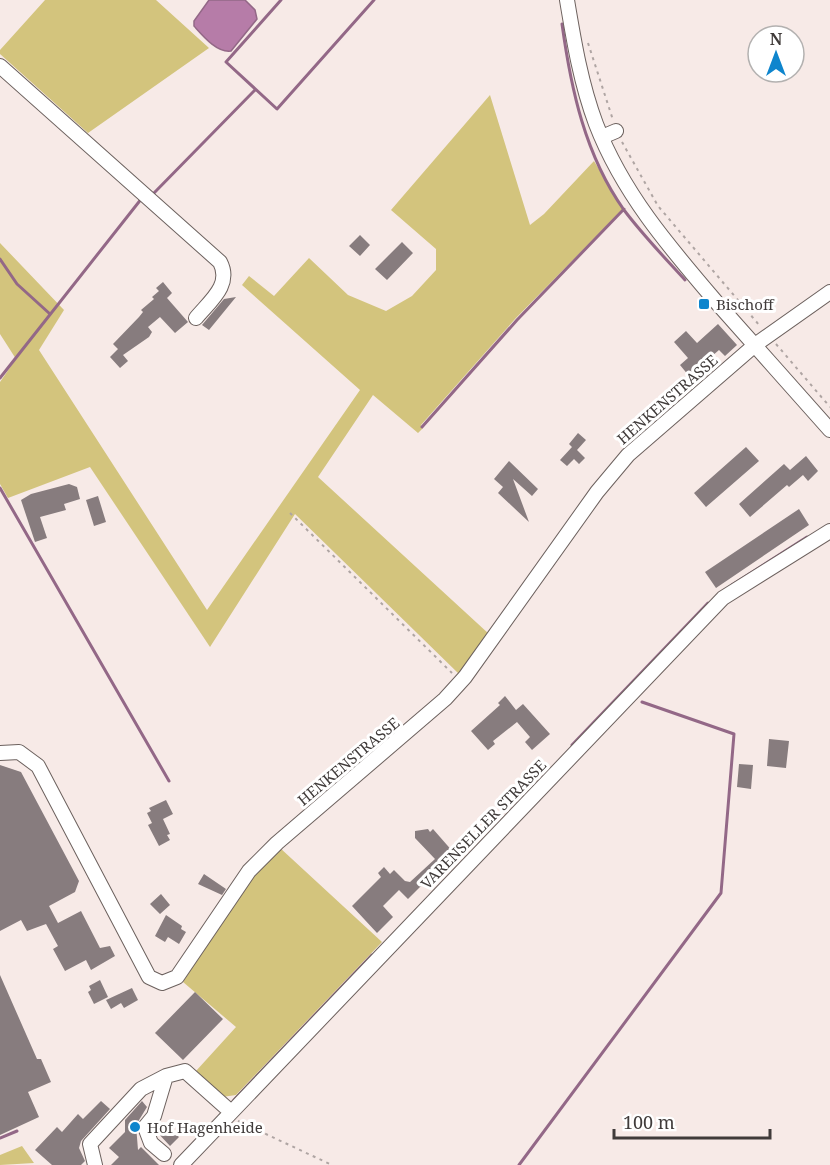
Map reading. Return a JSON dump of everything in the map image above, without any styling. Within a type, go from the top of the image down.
[{"type":"street","points":[[567,0],[574,44],[587,97],[602,137],[644,214],[667,246],[828,425]]},
{"type":"street","points":[[0,66],[220,262],[226,272],[223,285],[196,318]]},
{"type":"street","points":[[602,137],[616,131]]},
{"type":"street","name":"HENKENSTRASSE","points":[[0,753],[19,752],[38,765],[149,977],[162,983],[177,977],[241,881],[277,843],[445,699],[461,681],[614,470],[755,345],[830,292]]},
{"type":"street","name":"VARENSELLER STRASSE","points":[[181,1165],[723,598],[830,531]]},
{"type":"street","points":[[95,1165],[90,1144],[141,1089],[166,1076],[185,1071],[229,1114]]},
{"type":"street","points":[[164,1154],[151,1143],[145,1127],[154,1116],[166,1076]]},
{"type":"path","points":[[587,42],[616,131],[658,207],[830,407]]},
{"type":"path","points":[[290,513],[461,681]]},
{"type":"path","points":[[229,1114],[332,1165]]},
{"type":"shaded area","points":[[45,0],[156,0],[209,48],[88,133],[0,54],[0,50]]},
{"type":"shaded area","points":[[209,0],[245,0],[255,10],[257,19],[231,51],[216,47],[194,26],[194,21]]},
{"type":"shaded area","points":[[490,95],[530,225],[544,214],[594,161],[623,209],[515,319],[421,425],[423,428],[418,433],[373,395],[318,477],[489,634],[459,674],[295,514],[210,647],[90,467],[8,498],[0,484],[0,382],[16,359],[0,334],[0,243],[64,310],[39,350],[207,610],[360,390],[242,285],[249,276],[274,296],[309,258],[348,295],[386,311],[412,296],[436,270],[436,249],[391,210]]},
{"type":"shaded area","points":[[279,847],[382,942],[236,1095],[222,1097],[196,1071],[236,1027],[183,982],[245,885]]},
{"type":"shaded area","points":[[22,1146],[34,1163],[0,1165],[0,1155]]},
{"type":"building","points":[[360,235],[370,245],[360,256],[349,246]]},
{"type":"building","points":[[402,242],[413,253],[387,280],[375,269]]},
{"type":"building","points":[[163,282],[172,293],[167,298],[188,322],[175,333],[160,317],[148,327],[152,332],[149,337],[123,355],[128,361],[120,368],[110,357],[118,349],[113,344],[139,317],[143,312],[141,310],[154,299],[152,297],[159,291],[156,288]]},
{"type":"building","points":[[236,297],[209,330],[202,325],[224,299]]},
{"type":"building","points":[[718,324],[737,345],[725,356],[719,350],[689,376],[680,365],[688,358],[674,342],[686,331],[697,343]]},
{"type":"building","points":[[578,433],[586,440],[577,450],[585,458],[579,464],[574,459],[567,466],[560,460],[572,447],[569,444]]},
{"type":"building","points":[[746,447],[759,461],[706,507],[694,493]]},
{"type":"building","points":[[806,456],[818,471],[808,481],[803,475],[789,487],[787,485],[750,517],[739,504],[784,464],[790,470]]},
{"type":"building","points":[[509,461],[538,489],[532,496],[513,479],[529,522],[498,493],[503,487],[494,479]]},
{"type":"building","points":[[69,484],[77,487],[80,499],[64,504],[66,510],[40,517],[47,538],[35,542],[21,500],[31,494]]},
{"type":"building","points":[[98,496],[106,522],[94,526],[86,500]]},
{"type":"building","points":[[799,509],[809,525],[716,588],[705,572]]},
{"type":"building","points":[[505,696],[516,710],[523,704],[550,734],[532,750],[525,742],[530,737],[517,722],[493,741],[495,744],[488,750],[471,731],[500,705],[498,703]]},
{"type":"building","points":[[769,739],[789,741],[786,768],[767,766]]},
{"type":"building","points":[[739,764],[753,765],[751,789],[737,787]]},
{"type":"building","points":[[0,765],[21,772],[79,881],[75,892],[49,906],[58,923],[81,911],[100,948],[110,946],[115,956],[91,970],[86,960],[65,971],[53,949],[58,946],[46,924],[27,931],[21,920],[0,931]]},
{"type":"building","points":[[166,800],[173,814],[163,819],[170,834],[167,835],[170,840],[159,846],[148,825],[152,823],[147,813],[151,811],[149,808]]},
{"type":"building","points":[[428,829],[430,832],[433,829],[454,853],[408,899],[399,890],[383,906],[393,917],[377,933],[352,906],[381,877],[378,873],[384,867],[390,874],[394,870],[405,881],[410,882],[435,859],[415,838],[415,831]]},
{"type":"building","points":[[204,874],[226,889],[222,895],[198,884]]},
{"type":"building","points":[[161,894],[170,905],[160,914],[150,904]]},
{"type":"building","points":[[166,915],[182,926],[181,929],[186,932],[179,944],[168,937],[165,942],[155,936]]},
{"type":"building","points":[[0,975],[37,1059],[41,1059],[51,1082],[28,1092],[39,1117],[0,1135]]},
{"type":"building","points":[[100,980],[108,997],[94,1004],[88,992],[91,990],[89,986]]},
{"type":"building","points":[[132,988],[138,1000],[124,1008],[121,1003],[111,1009],[106,1000]]},
{"type":"building","points":[[195,992],[223,1019],[183,1060],[155,1033]]},
{"type":"building","points":[[101,1101],[110,1109],[81,1141],[79,1148],[85,1161],[81,1165],[52,1165],[35,1150],[57,1127],[62,1132],[78,1114],[83,1119]]},
{"type":"building","points":[[142,1101],[147,1107],[136,1125],[138,1150],[141,1147],[159,1165],[111,1165],[119,1157],[109,1148],[125,1132],[125,1120]]},
{"type":"building","points":[[164,1123],[179,1137],[170,1146],[156,1131]]},
{"type":"waterway","points":[[281,0],[226,62],[277,109],[374,0]]},
{"type":"waterway","points":[[562,24],[575,97],[599,167],[624,210],[685,280]]},
{"type":"waterway","points":[[153,194],[255,90]]},
{"type":"waterway","points":[[0,378],[142,198]]},
{"type":"waterway","points":[[422,427],[517,320],[624,209]]},
{"type":"waterway","points":[[0,259],[17,284],[50,314]]},
{"type":"waterway","points":[[0,488],[169,781]]},
{"type":"waterway","points":[[732,585],[807,537]]},
{"type":"waterway","points":[[572,745],[708,603]]},
{"type":"waterway","points":[[519,1165],[721,893],[734,734],[642,702]]},
{"type":"waterway","points":[[234,1100],[372,955]]},
{"type":"waterway","points":[[0,1138],[17,1131]]},
{"type":"place","name":"Bischoff","points":[[704,304]]},
{"type":"place","name":"Hof Hagenheide","points":[[135,1127]]}]
